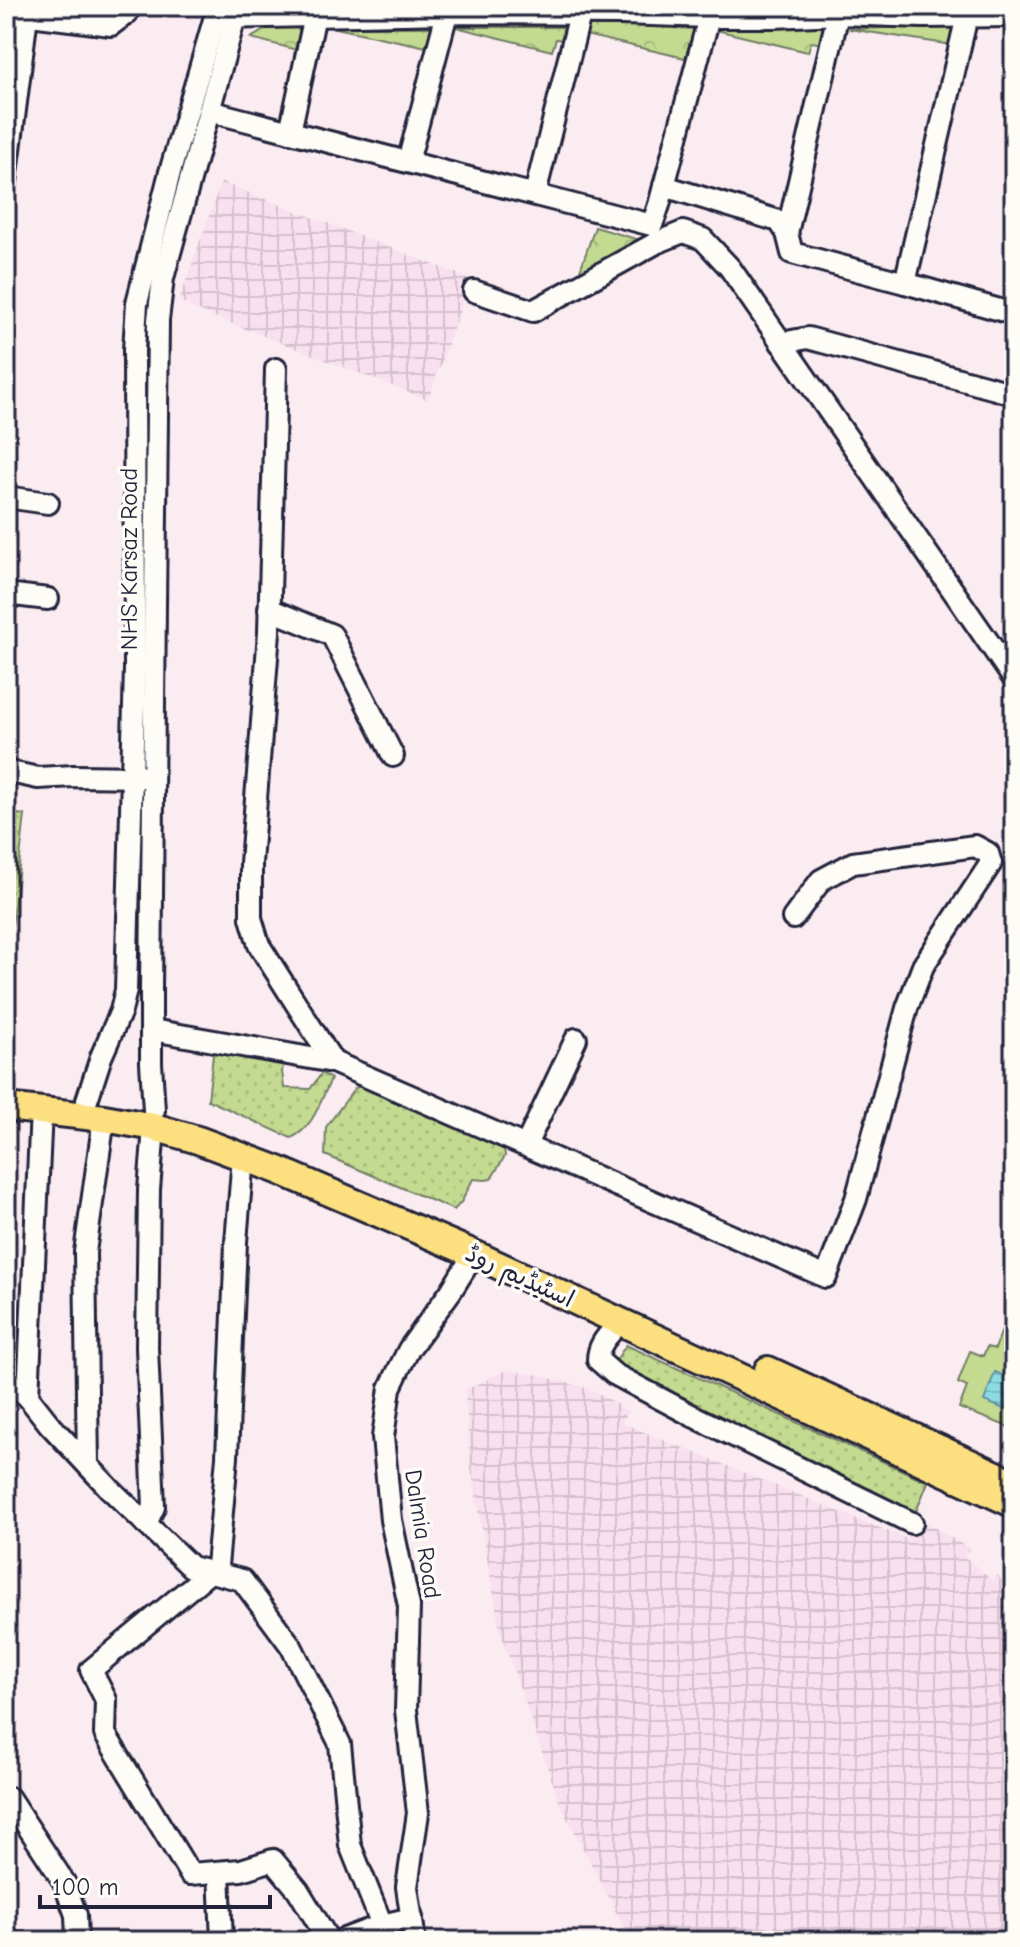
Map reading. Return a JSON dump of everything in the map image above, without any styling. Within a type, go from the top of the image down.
[{"type":"main road","name":"اسٹیڈیم روڈ","points":[[6,1094],[223,1132],[846,1404],[1014,1483]]},
{"type":"main road","name":"اسٹیڈیم روڈ","points":[[6,1107],[95,1109]]},
{"type":"main road","name":"اسٹیڈیم روڈ","points":[[154,1119],[474,1254],[1014,1504]]},
{"type":"street","points":[[6,12],[111,25],[127,13],[128,6]]},
{"type":"street","points":[[290,132],[315,10]]},
{"type":"street","points":[[88,1465],[85,1252],[95,1109],[101,1057],[121,1011],[126,990],[135,669],[137,303],[170,172],[226,12],[315,10],[580,14],[622,10],[709,17],[774,17],[893,11],[1014,16]]},
{"type":"street","name":"NHS Karsaz Road","points":[[146,1524],[154,1507],[147,1348],[149,1190],[154,1119],[151,990],[157,337],[163,278],[209,111],[226,12]]},
{"type":"street","points":[[408,162],[447,13]]},
{"type":"street","points":[[535,194],[580,14]]},
{"type":"street","points":[[787,233],[838,14]]},
{"type":"street","points":[[6,181],[27,15]]},
{"type":"street","points":[[905,283],[967,16]]},
{"type":"street","points":[[209,111],[652,225],[709,17]]},
{"type":"street","points":[[664,186],[779,221],[787,233],[792,253],[1014,314]]},
{"type":"street","points":[[474,291],[533,311],[656,243],[683,232],[703,239],[730,268],[1014,679]]},
{"type":"street","points":[[135,337],[157,337]]},
{"type":"street","points":[[781,343],[808,338],[1014,394]]},
{"type":"street","points":[[276,369],[269,609],[251,863],[251,918],[259,945],[333,1062]]},
{"type":"street","points":[[6,497],[48,503]]},
{"type":"street","points":[[6,594],[48,599]]},
{"type":"street","points":[[269,609],[332,635],[393,756]]},
{"type":"street","points":[[6,771],[38,778],[154,778]]},
{"type":"street","points":[[152,1030],[333,1062],[826,1277],[856,1199],[907,1008],[923,966],[991,863],[988,853],[975,846],[853,863],[821,880],[793,918]]},
{"type":"street","points":[[126,990],[151,990]]},
{"type":"street","points":[[526,1145],[576,1039]]},
{"type":"street","points":[[28,1397],[41,1110]]},
{"type":"street","points":[[243,1157],[236,1242],[227,1457],[217,1566],[91,1670],[106,1700],[105,1734],[190,1874],[241,1870],[273,1860],[298,1890],[329,1941]]},
{"type":"street","name":"Dalmia Road","points":[[415,1941],[407,1887],[418,1813],[406,1710],[409,1606],[391,1520],[383,1437],[390,1388],[399,1369],[409,1349],[474,1254]]},
{"type":"street","points":[[620,1322],[601,1345],[598,1354],[598,1360],[614,1374],[912,1523]]},
{"type":"street","points":[[6,1378],[28,1397],[88,1465],[191,1567],[242,1580],[291,1646],[340,1744],[350,1845],[382,1925]]},
{"type":"street","points":[[9,1798],[64,1882],[76,1915],[77,1941]]},
{"type":"street","points":[[219,1872],[222,1941]]},
{"type":"street","points":[[339,1941],[412,1918]]},
{"type":"shaded area","points":[[221,182],[471,279],[428,400],[194,309],[179,300]]},
{"type":"shaded area","points":[[506,1370],[539,1375],[593,1390],[628,1411],[622,1423],[907,1539],[915,1514],[969,1549],[964,1556],[992,1580],[997,1575],[1014,1592],[1014,1941],[631,1941],[560,1804],[500,1631],[470,1462],[465,1390]]},
{"type":"green space","points":[[825,24],[825,44],[811,42],[808,52],[720,31],[720,25]]},
{"type":"green space","points":[[292,26],[302,30],[297,50],[251,38],[266,29]]},
{"type":"green space","points":[[587,26],[695,26],[685,58],[585,35]]},
{"type":"green space","points":[[956,26],[953,45],[849,29]]},
{"type":"green space","points":[[331,27],[433,27],[427,47]]},
{"type":"green space","points":[[456,27],[563,27],[562,40],[556,39],[552,51]]},
{"type":"green space","points":[[595,227],[640,240],[576,282]]},
{"type":"green space","points":[[17,814],[25,815],[9,952],[6,952],[6,851],[11,851]]},
{"type":"green space","points":[[214,1046],[285,1057],[282,1071],[284,1088],[310,1089],[322,1073],[331,1079],[316,1113],[305,1128],[291,1138],[208,1100]]},
{"type":"green space","points":[[362,1086],[504,1148],[505,1156],[491,1179],[473,1179],[454,1210],[325,1155],[326,1127],[355,1088]]},
{"type":"green space","points":[[1006,1319],[1014,1322],[1014,1429],[959,1408],[967,1387],[958,1383],[970,1351],[983,1356],[987,1347],[995,1349]]},
{"type":"green space","points":[[626,1345],[928,1482],[915,1514],[615,1362]]},
{"type":"water","points":[[995,1372],[1014,1380],[1014,1413],[984,1401]]}]
